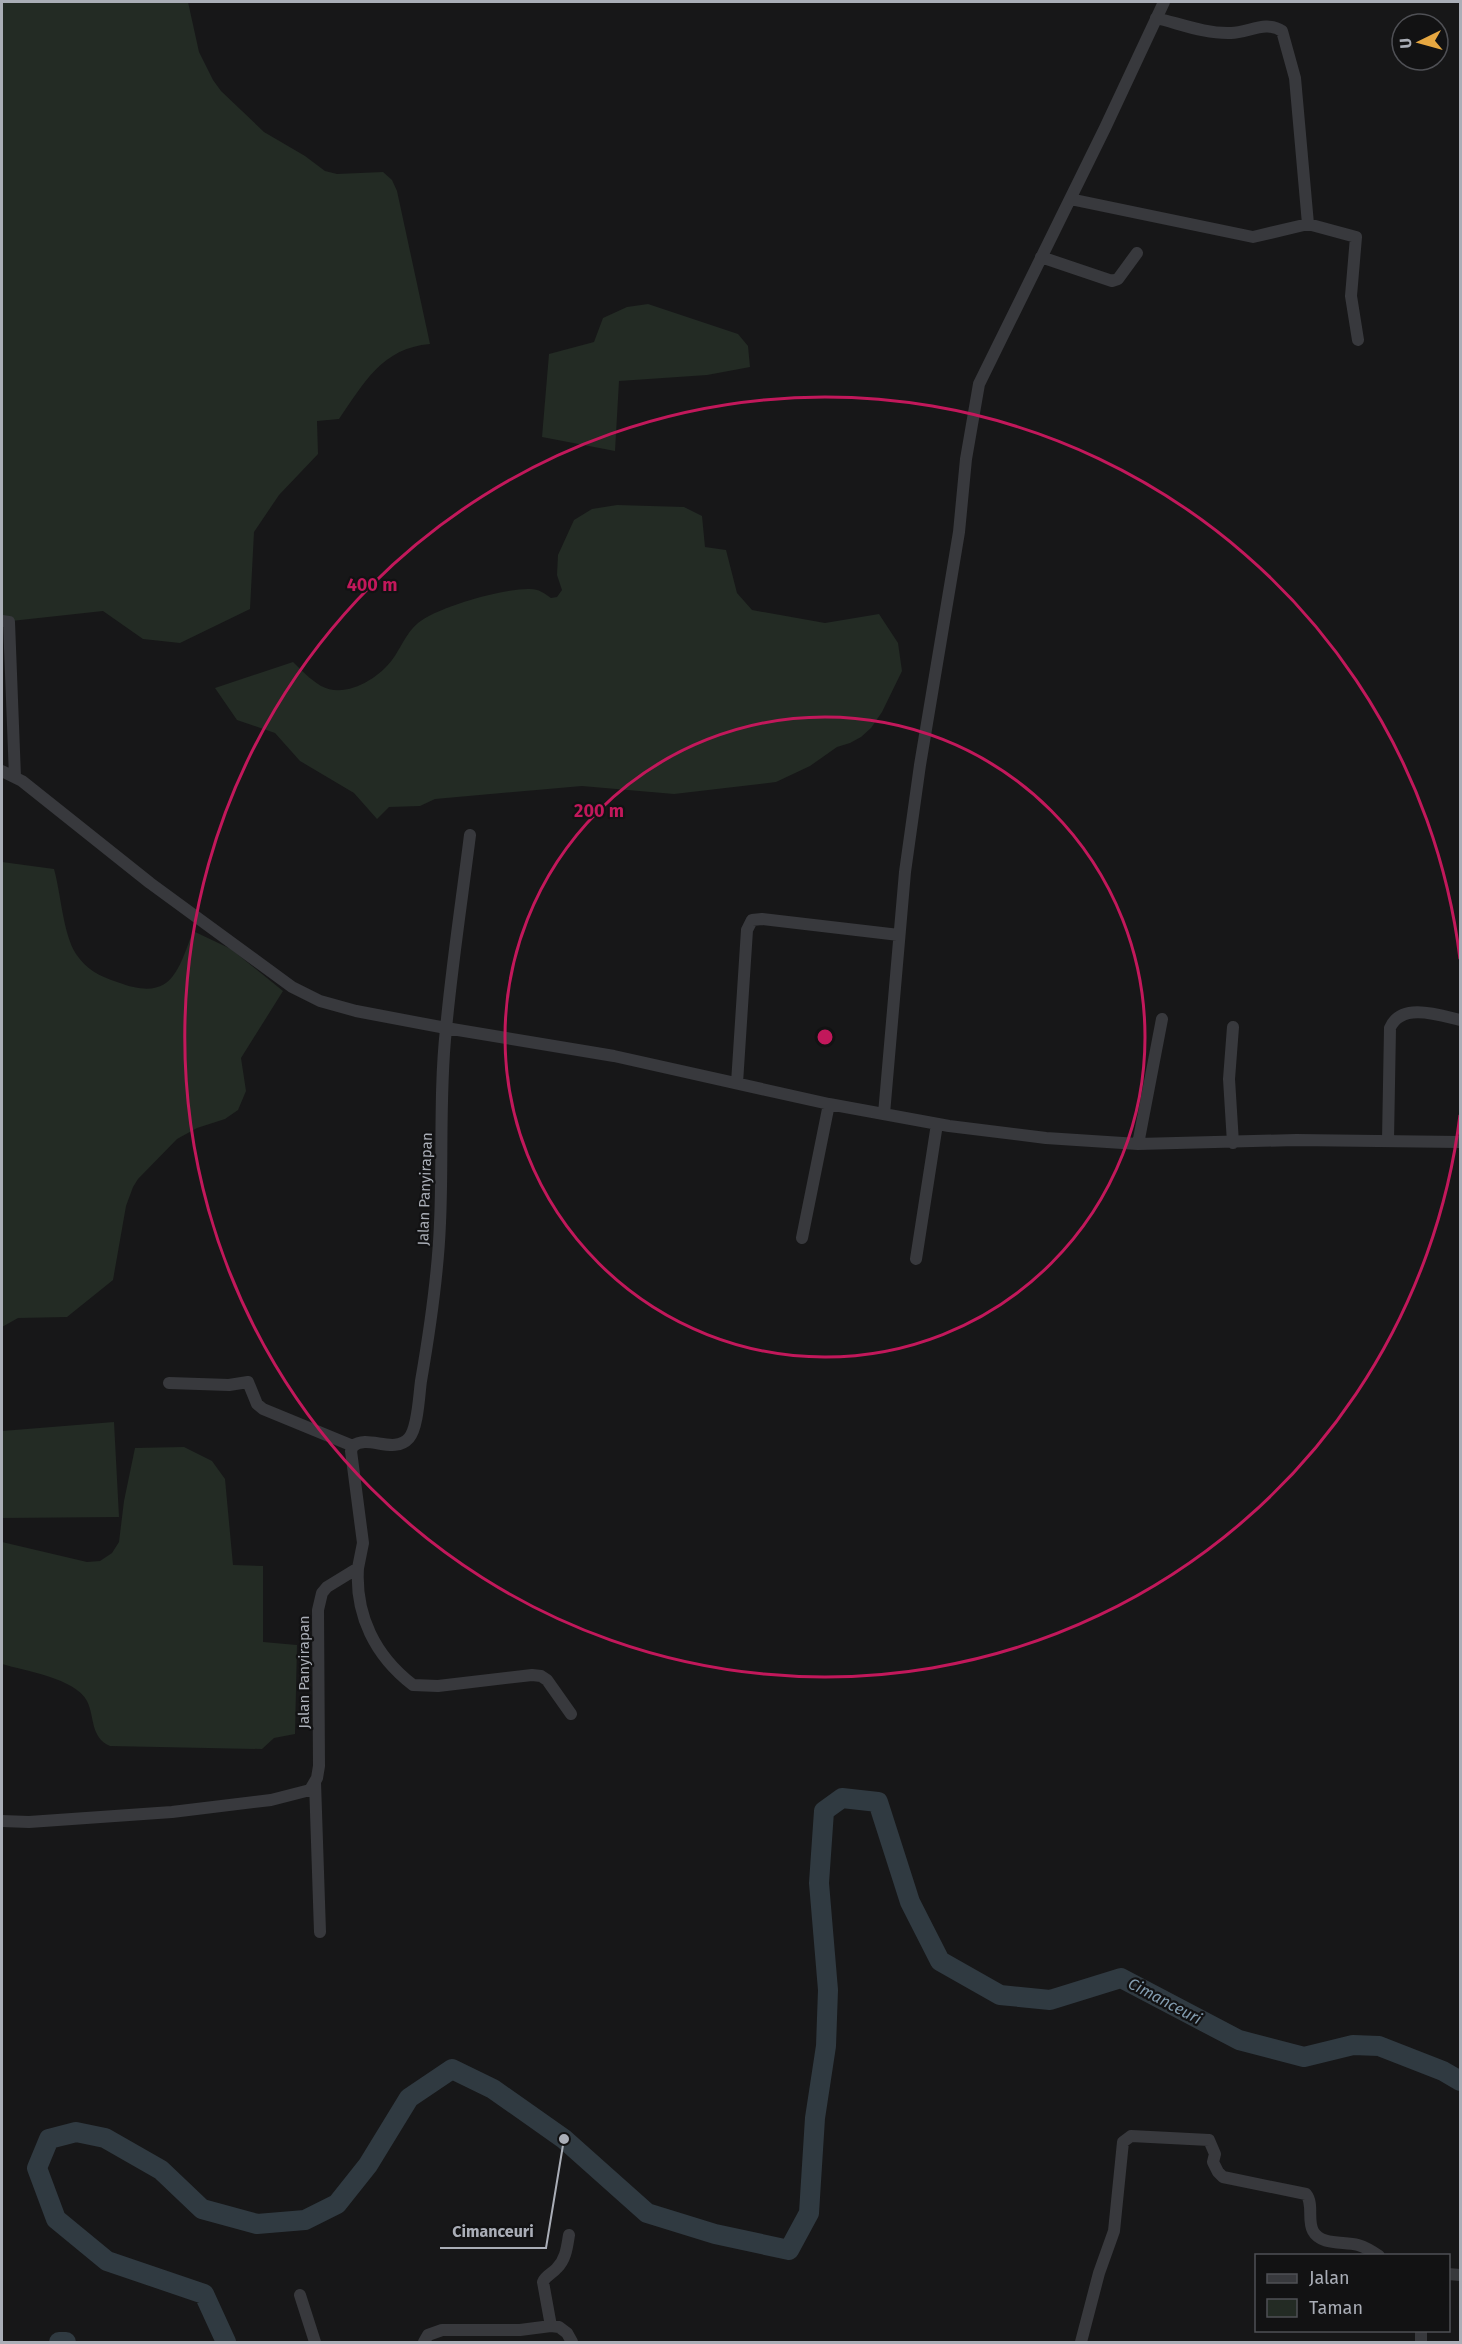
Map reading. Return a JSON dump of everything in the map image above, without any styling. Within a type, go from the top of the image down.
[{"type":"street","points":[[884,1114],[905,872],[920,765],[956,552],[966,459],[979,384],[1164,2]]},
{"type":"street","points":[[1156,18],[1214,32],[1234,33],[1272,26],[1282,31],[1294,78],[1308,224]]},
{"type":"street","points":[[1070,199],[1253,237],[1308,224],[1356,237],[1351,296],[1358,340]]},
{"type":"street","points":[[1041,257],[1112,281],[1118,279],[1137,253]]},
{"type":"street","points":[[2,621],[9,622],[15,777]]},
{"type":"street","points":[[2,771],[15,777],[150,883],[300,992],[333,1005],[446,1028],[614,1056],[830,1104],[937,1124],[1046,1138],[1138,1144],[1388,1140],[1461,1142]]},
{"type":"street","points":[[446,1028],[470,835]]},
{"type":"street","points":[[737,1083],[747,930],[752,920],[762,919],[899,934]]},
{"type":"street","points":[[1388,1140],[1390,1028],[1392,1023],[1407,1013],[1439,1015],[1461,1020]]},
{"type":"street","points":[[1138,1144],[1162,1019]]},
{"type":"street","points":[[1233,1027],[1229,1079],[1233,1143]]},
{"type":"street","name":"Jalan Panyirapan","points":[[353,1446],[360,1442],[391,1445],[401,1443],[408,1439],[414,1424],[426,1352],[438,1247],[442,1085],[446,1028]]},
{"type":"street","points":[[802,1238],[830,1104]]},
{"type":"street","points":[[916,1260],[937,1124]]},
{"type":"street","points":[[169,1383],[229,1385],[248,1382],[257,1404],[263,1409],[353,1446],[351,1451],[363,1544],[358,1568],[359,1603],[370,1633],[381,1652],[413,1685],[438,1686],[532,1675],[541,1676],[572,1714]]},
{"type":"street","name":"Jalan Panyirapan","points":[[320,1932],[315,1782],[319,1766],[318,1610],[322,1593],[327,1587],[358,1568]]},
{"type":"street","points":[[2,1821],[38,1821],[172,1812],[271,1800],[310,1790],[315,1782]]},
{"type":"street","points":[[1081,2343],[1099,2273],[1114,2231],[1123,2142],[1131,2136],[1209,2140],[1215,2154],[1213,2162],[1223,2176],[1306,2194],[1310,2199],[1312,2228],[1316,2235],[1328,2241],[1364,2247],[1376,2254]]},
{"type":"street","points":[[551,2326],[543,2282],[555,2271],[566,2255],[568,2235]]},
{"type":"street","points":[[300,2295],[315,2343]]},
{"type":"street","points":[[424,2343],[428,2336],[442,2330],[496,2330],[551,2326],[559,2327],[567,2333],[572,2343]]},
{"type":"green space","points":[[2,2],[188,2],[199,52],[213,80],[221,91],[264,132],[305,156],[325,171],[337,174],[383,172],[392,180],[397,191],[430,344],[399,352],[387,360],[366,381],[339,419],[317,421],[318,454],[279,495],[254,532],[250,609],[180,643],[143,639],[103,611],[2,622]]},
{"type":"green space","points":[[648,304],[738,334],[748,346],[750,367],[707,375],[619,381],[615,451],[542,437],[549,354],[594,342],[603,318],[627,307]]},
{"type":"green space","points":[[617,505],[684,507],[702,516],[705,547],[726,550],[737,593],[752,610],[825,623],[879,614],[898,643],[902,671],[882,712],[871,728],[861,737],[837,747],[810,766],[776,782],[674,794],[582,786],[435,799],[420,806],[389,807],[377,819],[354,793],[300,761],[275,733],[237,720],[215,688],[293,662],[321,686],[340,690],[350,688],[378,674],[392,660],[414,627],[440,611],[472,600],[519,590],[536,590],[551,598],[557,597],[562,590],[557,575],[558,555],[574,520],[592,509]]},
{"type":"green space","points":[[2,862],[54,869],[68,936],[76,954],[94,972],[135,987],[149,989],[160,986],[176,972],[193,931],[231,949],[283,991],[241,1058],[246,1091],[238,1110],[225,1119],[197,1128],[177,1139],[133,1187],[126,1206],[113,1280],[67,1317],[18,1318],[2,1327]]},
{"type":"green space","points":[[114,1422],[119,1517],[2,1518],[2,1431]]},
{"type":"green space","points":[[184,1447],[212,1461],[225,1479],[233,1565],[263,1566],[263,1642],[297,1645],[295,1734],[274,1738],[262,1749],[110,1746],[96,1732],[87,1701],[72,1686],[49,1676],[2,1664],[2,1542],[87,1562],[100,1561],[112,1553],[119,1542],[124,1501],[135,1448]]},
{"type":"waterway","name":"Cimanceuri","points":[[226,2342],[204,2294],[107,2261],[56,2219],[37,2168],[49,2139],[76,2132],[105,2138],[161,2170],[202,2209],[257,2224],[305,2220],[337,2204],[368,2165],[409,2098],[452,2069],[493,2089],[564,2139],[647,2213],[715,2234],[789,2250],[809,2213],[815,2118],[826,2046],[828,1990],[819,1883],[824,1811],[842,1798],[878,1802],[910,1902],[940,1961],[1000,1995],[1050,2000],[1121,1978],[1239,2040],[1304,2057],[1353,2045],[1379,2046],[1443,2071],[1460,2081]]},
{"type":"waterway","name":"Cimanceuri","points":[[59,2342],[66,2342]]},
{"type":"place","name":"Cimanceuri","points":[[564,2139]]}]
